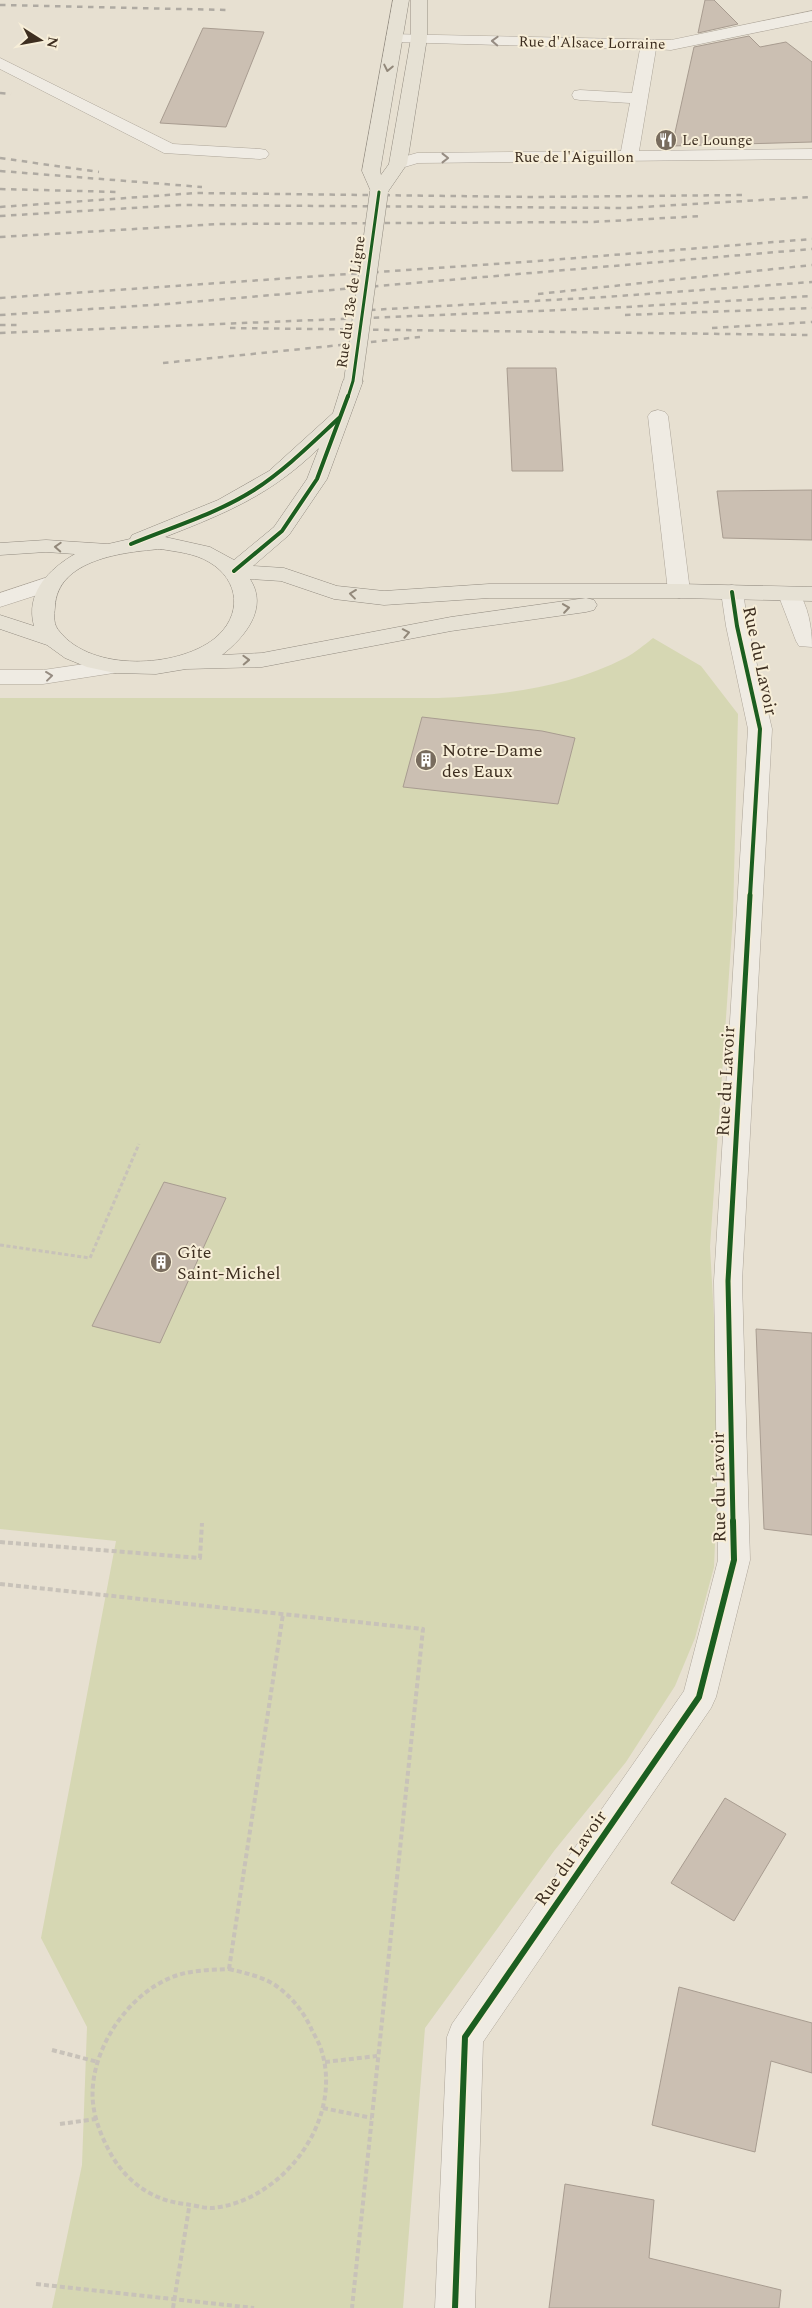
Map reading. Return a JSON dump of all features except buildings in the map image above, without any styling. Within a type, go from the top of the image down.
[{"type":"main road","points":[[379,192],[371,171],[401,1]]},
{"type":"main road","name":"Rue du 13e de Ligne","points":[[234,571],[282,531],[317,479],[342,415],[353,381],[379,192],[398,164],[419,38],[419,2]]},
{"type":"main road","name":"Rue du 13e de Ligne","points":[[131,544],[254,491],[288,464],[342,415]]},
{"type":"main road","points":[[180,663],[206,653],[227,639],[241,623],[247,605],[245,587],[234,571],[216,557],[190,548],[161,543],[131,544],[107,549],[84,558],[65,569],[51,583],[42,602],[43,622],[54,640],[68,652],[88,661],[112,666],[141,668],[180,663],[262,660],[451,624],[679,591]]},
{"type":"main road","points":[[0,549],[46,546],[107,549]]},
{"type":"main road","points":[[234,571],[284,575],[334,592],[384,598],[489,591],[679,591],[812,594]]},
{"type":"main road","points":[[0,622],[54,640]]},
{"type":"street","name":"Rue d'Alsace Lorraine","points":[[394,38],[671,45],[812,16]]},
{"type":"street","points":[[629,157],[649,45]]},
{"type":"street","points":[[0,63],[170,149],[260,154]]},
{"type":"street","points":[[580,95],[640,99]]},
{"type":"street","name":"Rue de l'Aiguillon","points":[[398,164],[417,158],[812,154]]},
{"type":"street","points":[[658,416],[679,591]]},
{"type":"street","points":[[0,600],[51,583]]},
{"type":"street","name":"Rue du Lavoir","points":[[455,2308],[465,2037],[699,1697],[734,1560],[728,1281],[760,729],[737,626],[732,592]]},
{"type":"street","points":[[789,594],[808,641]]},
{"type":"street","points":[[0,677],[43,678],[112,666]]},
{"type":"path","points":[[0,1246],[90,1258],[139,1144]]},
{"type":"path","points":[[0,1542],[200,1558],[202,1523]]},
{"type":"path","points":[[0,1584],[423,1629],[352,2308]]},
{"type":"path","points":[[228,1969],[284,1614]]},
{"type":"path","points":[[228,1969],[262,1978],[292,1998],[313,2027],[325,2062],[323,2108],[311,2142],[288,2172],[259,2194],[225,2206],[189,2208],[156,2198],[127,2179],[107,2151],[96,2118],[93,2090],[98,2062],[112,2029],[134,2001],[163,1981],[195,1970],[228,1969]]},
{"type":"path","points":[[52,2050],[98,2062]]},
{"type":"path","points":[[325,2062],[378,2056]]},
{"type":"path","points":[[323,2108],[372,2118]]},
{"type":"path","points":[[60,2124],[96,2118]]},
{"type":"path","points":[[173,2308],[189,2208]]},
{"type":"path","points":[[36,2284],[254,2308]]},
{"type":"green space","points":[[653,638],[701,666],[738,714],[733,917],[710,1247],[720,1424],[714,1567],[695,1638],[675,1686],[626,1762],[554,1851],[425,2028],[403,2308],[52,2308],[82,2165],[87,2027],[41,1938],[116,1541],[0,1529],[0,698],[438,698],[486,695],[533,688],[580,676],[625,658]]},
{"type":"railway","points":[[0,5],[227,10]]},
{"type":"railway","points":[[0,93],[11,94]]},
{"type":"railway","points":[[0,158],[99,172]]},
{"type":"railway","points":[[0,171],[202,187]]},
{"type":"railway","points":[[0,189],[119,192]]},
{"type":"railway","points":[[0,207],[196,193],[536,197],[747,195]]},
{"type":"railway","points":[[0,216],[181,205],[626,208],[812,197]]},
{"type":"railway","points":[[0,237],[219,224],[592,222],[703,216]]},
{"type":"railway","points":[[0,298],[538,261],[812,239]]},
{"type":"railway","points":[[0,315],[167,304],[812,249]]},
{"type":"railway","points":[[538,294],[812,265]]},
{"type":"railway","points":[[370,310],[605,297],[812,282]]},
{"type":"railway","points":[[0,333],[609,308],[812,296]]},
{"type":"railway","points":[[625,315],[812,308]]},
{"type":"railway","points":[[712,328],[812,322]]},
{"type":"railway","points":[[0,325],[22,325]]},
{"type":"railway","points":[[230,328],[812,335]]},
{"type":"railway","points":[[163,363],[420,337]]},
{"type":"cycle path","points":[[234,571],[282,531],[317,479],[342,415],[353,381],[379,192]]},
{"type":"cycle path","points":[[131,544],[240,499],[287,465],[339,418]]},
{"type":"cycle path","points":[[455,2308],[465,2037],[699,1697],[734,1560],[728,1281],[760,729],[737,626],[732,592]]},
{"type":"place","name":"Le Lounge","points":[[666,140]]},
{"type":"place","name":"Notre-Dame des Eaux","points":[[426,760]]},
{"type":"place","name":"Gîte Saint-Michel","points":[[161,1262]]}]
